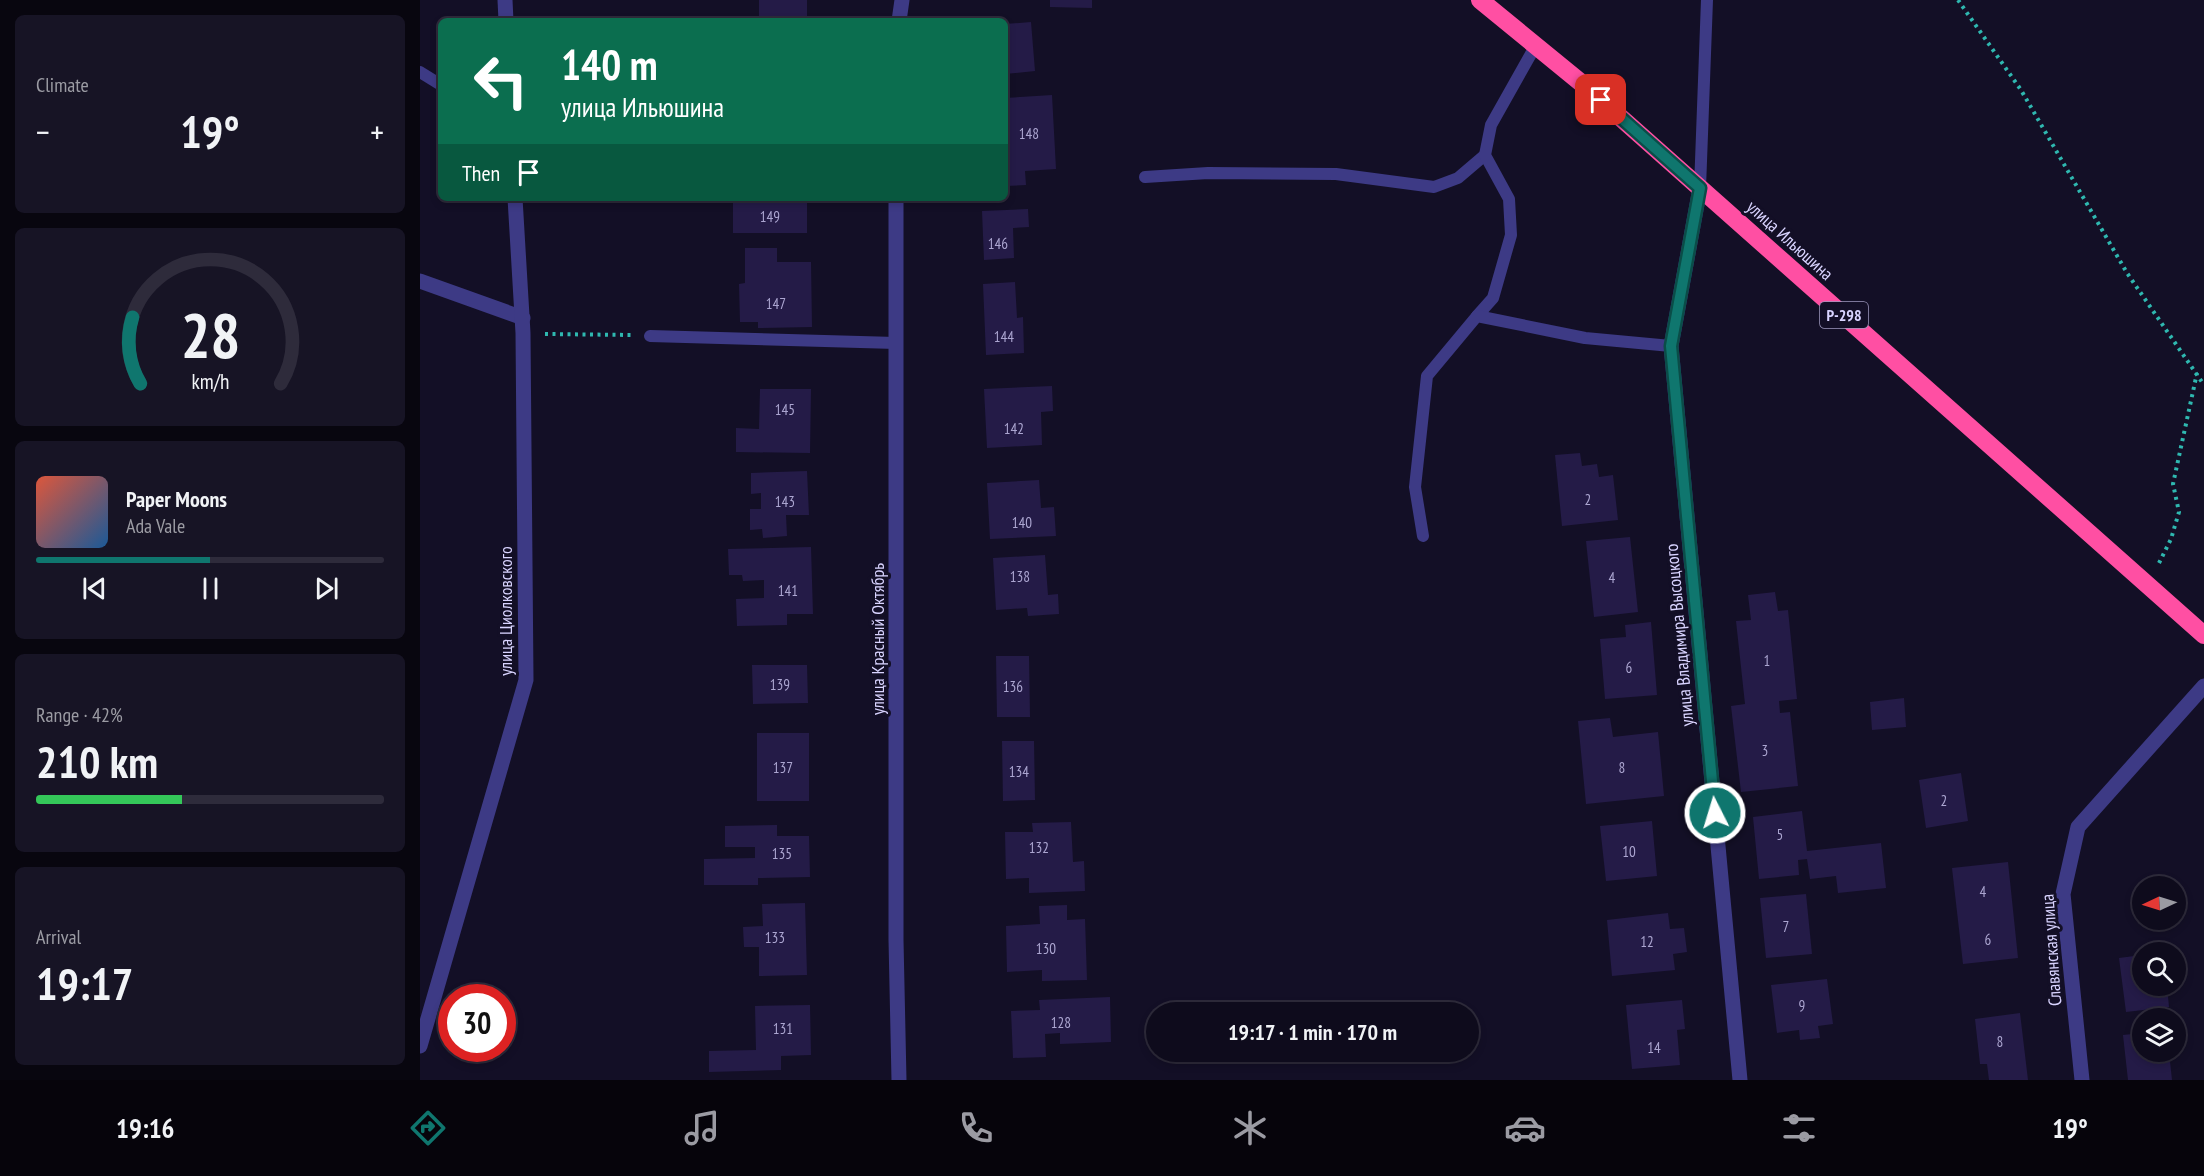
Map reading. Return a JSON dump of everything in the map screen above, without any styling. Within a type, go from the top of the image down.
[{"type":"highway","name":"улица Ильюшина","points":[[1480,0],[1536,45],[1700,188],[2204,635]]},
{"type":"street","points":[[505,0],[506,18]]},
{"type":"street","points":[[899,18],[902,0]]},
{"type":"street","name":"улица Владимира Высоцкого","points":[[1700,188],[1671,346],[1740,1080]]},
{"type":"street","name":"улица Циолковского","points":[[420,1046],[526,680],[523,326],[515,201]]},
{"type":"street","name":"улица Красный Октябрь","points":[[896,201],[896,940],[899,1080]]},
{"type":"street","points":[[420,281],[523,326]]},
{"type":"street","name":"Славянская улица","points":[[2082,1080],[2063,894],[2078,827],[2204,686]]},
{"type":"lane","points":[[1700,188],[1707,0]]},
{"type":"lane","points":[[1145,177],[1208,173],[1336,174],[1434,187],[1458,178],[1485,155],[1491,125],[1536,45]]},
{"type":"lane","points":[[420,72],[438,84]]},
{"type":"lane","points":[[1423,536],[1415,487],[1427,376],[1493,298],[1511,235],[1509,199],[1485,155]]},
{"type":"lane","points":[[1477,316],[1585,338],[1671,346]]},
{"type":"lane","points":[[650,336],[896,343]]},
{"type":"path","points":[[1958,0],[2021,90],[2127,273],[2204,385]]},
{"type":"path","points":[[523,326],[650,336]]},
{"type":"path","points":[[2148,585],[2172,538],[2178,512],[2173,484],[2197,372]]},
{"type":"building","points":[[759,0],[807,0],[807,18],[759,18]]},
{"type":"building","points":[[1050,0],[1092,0],[1092,8],[1050,7]]},
{"type":"building","points":[[1031,22],[1035,71],[1008,74],[1008,24]]},
{"type":"building","points":[[1052,95],[1056,169],[1025,171],[1026,185],[1008,186],[1008,98]]},
{"type":"building","points":[[733,201],[807,201],[807,233],[733,233]]},
{"type":"building","points":[[1028,209],[1029,227],[1013,228],[1014,258],[984,260],[982,211]]},
{"type":"building","points":[[745,248],[777,248],[777,262],[811,262],[812,327],[758,328],[758,322],[740,322],[739,284],[745,283]]},
{"type":"building","points":[[1015,282],[1017,318],[1023,317],[1024,353],[986,355],[983,284]]},
{"type":"building","points":[[1052,386],[1053,411],[1041,412],[1042,445],[987,448],[984,389]]},
{"type":"building","points":[[760,389],[811,389],[810,453],[736,452],[736,428],[759,429]]},
{"type":"building","points":[[1580,453],[1582,466],[1597,464],[1599,477],[1613,475],[1618,520],[1562,526],[1555,455]]},
{"type":"building","points":[[807,471],[809,515],[786,515],[787,536],[763,538],[762,529],[750,530],[750,509],[761,509],[761,493],[751,494],[751,473]]},
{"type":"building","points":[[1039,480],[1041,508],[1054,507],[1056,536],[990,539],[987,483]]},
{"type":"building","points":[[1630,537],[1638,612],[1594,617],[1586,541]]},
{"type":"building","points":[[811,547],[813,614],[787,614],[787,625],[737,626],[736,599],[764,598],[764,580],[743,581],[742,575],[729,575],[728,549]]},
{"type":"building","points":[[1045,555],[1048,595],[1058,594],[1059,614],[1028,616],[1027,608],[996,610],[993,558]]},
{"type":"building","points":[[1775,592],[1778,611],[1788,610],[1797,699],[1779,701],[1780,713],[1790,712],[1798,786],[1741,792],[1731,706],[1745,704],[1736,621],[1751,620],[1748,595]]},
{"type":"building","points":[[1651,622],[1657,695],[1605,699],[1600,639],[1626,637],[1625,625]]},
{"type":"building","points":[[996,656],[1029,656],[1030,717],[997,717]]},
{"type":"building","points":[[752,665],[807,665],[808,703],[753,704]]},
{"type":"building","points":[[1904,698],[1906,727],[1872,730],[1870,702]]},
{"type":"building","points":[[1610,718],[1613,737],[1658,732],[1664,796],[1586,804],[1578,721]]},
{"type":"building","points":[[757,733],[809,733],[809,801],[757,801]]},
{"type":"building","points":[[1002,741],[1034,741],[1035,800],[1003,801]]},
{"type":"building","points":[[1961,773],[1968,821],[1926,828],[1919,780]]},
{"type":"building","points":[[1802,811],[1807,851],[1881,843],[1886,888],[1838,893],[1836,876],[1810,879],[1807,859],[1798,860],[1799,875],[1759,879],[1753,817]]},
{"type":"building","points":[[1652,821],[1657,876],[1606,881],[1600,826]]},
{"type":"building","points":[[1071,822],[1073,862],[1084,861],[1085,891],[1029,893],[1029,878],[1006,879],[1005,832],[1033,832],[1032,823]]},
{"type":"building","points":[[777,825],[777,836],[809,836],[810,877],[758,878],[758,885],[704,885],[704,859],[755,858],[755,847],[725,847],[725,826]]},
{"type":"building","points":[[2008,862],[2018,958],[1963,964],[1952,868]]},
{"type":"building","points":[[1806,894],[1812,954],[1766,958],[1760,898]]},
{"type":"building","points":[[805,903],[807,975],[759,976],[759,947],[744,947],[743,927],[763,926],[762,904]]},
{"type":"building","points":[[1067,905],[1067,920],[1085,919],[1087,980],[1042,981],[1042,970],[1007,972],[1006,926],[1040,924],[1039,906]]},
{"type":"building","points":[[1668,913],[1670,929],[1684,928],[1687,952],[1673,954],[1675,970],[1612,976],[1607,920]]},
{"type":"building","points":[[2132,956],[2132,996],[2168,996],[2169,1007],[2132,1008],[2132,1011],[2126,1012],[2119,958]]},
{"type":"building","points":[[1827,979],[1833,1024],[1818,1026],[1820,1038],[1800,1040],[1799,1030],[1777,1033],[1771,985]]},
{"type":"building","points":[[1110,997],[1111,1042],[1060,1044],[1060,1033],[1045,1034],[1046,1057],[1013,1058],[1011,1011],[1040,1010],[1039,1000]]},
{"type":"building","points":[[1682,1000],[1685,1029],[1677,1030],[1680,1065],[1632,1069],[1626,1005]]},
{"type":"building","points":[[810,1005],[811,1055],[781,1056],[781,1070],[709,1072],[709,1051],[756,1050],[755,1006]]},
{"type":"building","points":[[2020,1013],[2028,1080],[1989,1080],[1987,1064],[1980,1064],[1975,1019]]},
{"type":"building","points":[[2132,1034],[2132,1062],[2170,1062],[2172,1080],[2128,1080],[2123,1035]]},
{"type":"route","points":[[1601,100],[1700,188],[1671,346],[1715,813]]}]
